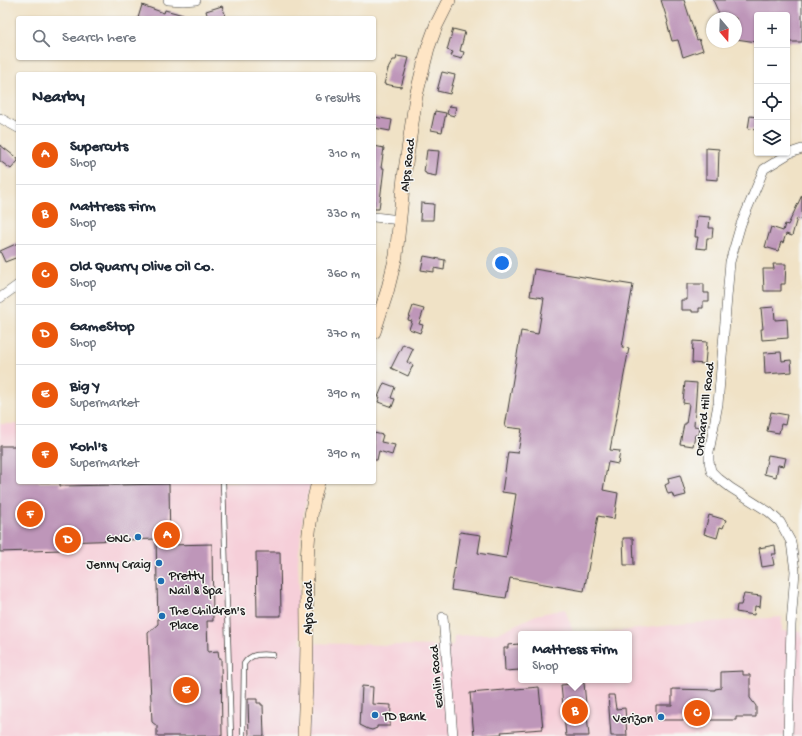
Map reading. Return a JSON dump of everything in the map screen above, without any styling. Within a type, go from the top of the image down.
[{"type":"street","points":[[168,0],[196,0]]},
{"type":"street","name":"Alps Road","points":[[376,324],[392,276],[410,131],[416,96],[428,48],[436,26],[449,0]]},
{"type":"street","points":[[0,118],[16,127]]},
{"type":"street","name":"Orchard Hill Road","points":[[788,736],[791,625],[795,571],[792,542],[780,522],[769,512],[731,488],[711,471],[708,461],[708,452],[718,404],[730,262],[740,224],[764,169],[790,153],[802,149]]},
{"type":"street","points":[[376,217],[400,220]]},
{"type":"street","points":[[0,298],[16,286]]},
{"type":"street","name":"Alps Road","points":[[304,736],[306,690],[307,545],[310,514],[318,484]]},
{"type":"street","name":"Echlin Road","points":[[443,617],[453,736]]},
{"type":"lane","points":[[224,484],[231,736]]},
{"type":"lane","points":[[243,736],[244,664],[247,659],[254,655],[273,655]]},
{"type":"shaded area","points":[[0,424],[16,424],[16,484],[310,484],[304,510],[298,561],[301,643],[436,646],[453,645],[454,636],[498,633],[536,615],[565,609],[573,631],[518,631],[518,683],[632,683],[632,631],[620,631],[680,624],[782,617],[782,631],[802,631],[802,736],[0,736]]},
{"type":"building","points":[[661,0],[684,0],[697,40],[699,39],[703,50],[683,57],[678,40],[672,41]]},
{"type":"building","points":[[713,0],[802,0],[802,42],[790,42],[790,12],[754,12],[754,42],[742,40],[742,12],[718,12]]},
{"type":"building","points":[[142,5],[164,13],[165,10],[187,16],[139,16]]},
{"type":"building","points":[[222,6],[225,14],[224,16],[207,16],[206,11]]},
{"type":"building","points":[[453,29],[465,32],[460,51],[464,52],[462,59],[451,56],[453,52],[447,50]]},
{"type":"building","points":[[397,56],[409,58],[401,87],[384,84],[388,69],[393,60],[396,60]]},
{"type":"building","points":[[442,72],[455,75],[450,94],[437,91]]},
{"type":"building","points":[[449,106],[456,107],[454,116],[447,114]]},
{"type":"building","points":[[435,111],[446,113],[442,132],[431,130]]},
{"type":"building","points":[[750,116],[754,117],[754,130],[748,129]]},
{"type":"building","points":[[376,117],[392,120],[390,131],[376,128]]},
{"type":"building","points":[[0,145],[16,157],[16,163],[11,169],[0,161]]},
{"type":"building","points":[[376,146],[384,148],[381,168],[384,168],[379,209],[376,209]]},
{"type":"building","points":[[706,148],[719,149],[718,180],[706,179]]},
{"type":"building","points":[[427,150],[439,151],[436,176],[426,174],[424,172]]},
{"type":"building","points":[[802,195],[802,221],[797,218],[792,236],[786,234],[778,251],[765,247],[771,227],[783,231],[785,224],[788,225]]},
{"type":"building","points":[[421,203],[434,204],[433,220],[420,220]]},
{"type":"building","points":[[697,216],[710,217],[709,228],[713,228],[712,238],[707,238],[706,249],[696,248],[698,237],[695,237]]},
{"type":"building","points":[[16,244],[16,258],[5,262],[0,251]]},
{"type":"building","points":[[424,256],[445,260],[444,270],[434,268],[434,272],[421,270]]},
{"type":"building","points":[[773,264],[786,264],[785,284],[781,284],[781,291],[764,291],[763,269],[774,269]]},
{"type":"building","points":[[534,269],[633,285],[622,347],[629,348],[610,450],[620,451],[618,464],[608,462],[603,490],[618,493],[614,519],[598,516],[584,591],[510,578],[506,598],[451,590],[460,532],[481,535],[478,553],[506,558],[516,494],[502,492],[508,452],[518,453],[522,429],[505,427],[521,331],[538,334],[544,298],[530,296]]},
{"type":"building","points":[[687,284],[704,284],[704,293],[709,293],[709,301],[703,301],[703,308],[699,308],[699,312],[692,312],[692,310],[681,310],[681,300],[687,300]]},
{"type":"building","points":[[413,306],[424,309],[419,324],[423,325],[420,333],[409,329],[412,321],[408,320]]},
{"type":"building","points":[[774,307],[775,320],[787,319],[788,338],[762,340],[761,329],[763,329],[761,308]]},
{"type":"building","points":[[693,341],[707,342],[705,364],[692,363]]},
{"type":"building","points":[[403,344],[413,349],[407,362],[413,365],[408,376],[391,368]]},
{"type":"building","points":[[781,352],[782,361],[791,360],[792,372],[765,374],[764,353]]},
{"type":"building","points":[[685,382],[697,383],[694,426],[700,427],[699,435],[695,435],[693,446],[680,444],[684,424],[686,424],[689,404],[683,403]]},
{"type":"building","points":[[384,383],[395,387],[391,398],[395,399],[392,407],[378,402],[380,397],[378,397]]},
{"type":"building","points":[[771,412],[787,415],[785,425],[781,424],[779,433],[767,431]]},
{"type":"building","points":[[376,433],[383,435],[381,442],[395,445],[392,455],[379,451],[377,460]]},
{"type":"building","points":[[0,446],[16,446],[16,484],[60,484],[60,486],[169,484],[170,545],[212,544],[213,621],[207,621],[208,652],[218,651],[219,658],[221,658],[222,736],[157,736],[157,726],[152,722],[148,633],[158,624],[156,539],[61,542],[61,550],[0,552]]},
{"type":"building","points":[[768,455],[786,458],[784,466],[778,465],[776,477],[764,474]]},
{"type":"building","points":[[680,475],[686,495],[674,498],[672,493],[668,494],[665,485],[669,483],[668,478]]},
{"type":"building","points":[[709,515],[726,520],[723,528],[720,527],[717,538],[704,534]]},
{"type":"building","points":[[623,538],[633,538],[634,565],[624,565]]},
{"type":"building","points":[[775,545],[776,554],[772,554],[774,565],[762,567],[759,548]]},
{"type":"building","points":[[256,552],[280,552],[281,616],[257,616]]},
{"type":"building","points":[[744,594],[761,596],[760,607],[755,606],[754,615],[736,612],[737,605],[741,605]]},
{"type":"building","points":[[518,644],[518,670],[505,671],[504,648],[508,648],[508,645]]},
{"type":"building","points":[[743,671],[743,675],[750,675],[750,698],[756,706],[756,717],[736,717],[736,720],[656,720],[656,705],[672,705],[672,689],[715,690],[721,688],[721,672]]},
{"type":"building","points":[[584,683],[589,736],[566,736],[561,685]]},
{"type":"building","name":"TD Bank","points":[[362,686],[373,687],[372,704],[391,705],[390,726],[377,726],[377,728],[372,730],[360,725]]},
{"type":"building","points":[[539,687],[543,729],[501,732],[502,734],[474,736],[470,693]]},
{"type":"building","points":[[608,695],[614,695],[616,709],[625,708],[627,736],[611,736]]},
{"type":"building","points":[[248,699],[257,699],[257,703],[261,703],[261,705],[263,705],[264,736],[249,736]]},
{"type":"place","name":"Kohl's","points":[[30,514]]},
{"type":"place","name":"Supercuts","points":[[167,535]]},
{"type":"place","name":"GNC","points":[[138,537]]},
{"type":"place","name":"GameStop","points":[[68,540]]},
{"type":"place","name":"Jenny Craig","points":[[159,563]]},
{"type":"place","name":"Pretty Nail & Spa","points":[[161,581]]},
{"type":"place","name":"The Children's Place","points":[[162,616]]},
{"type":"place","name":"Big Y","points":[[186,690]]},
{"type":"place","name":"Mattress Firm","points":[[575,711]]},
{"type":"place","name":"Old Quarry Olive Oil Co.","points":[[697,713]]},
{"type":"place","name":"TD Bank","points":[[375,715]]},
{"type":"place","name":"Verizon","points":[[661,717]]}]
